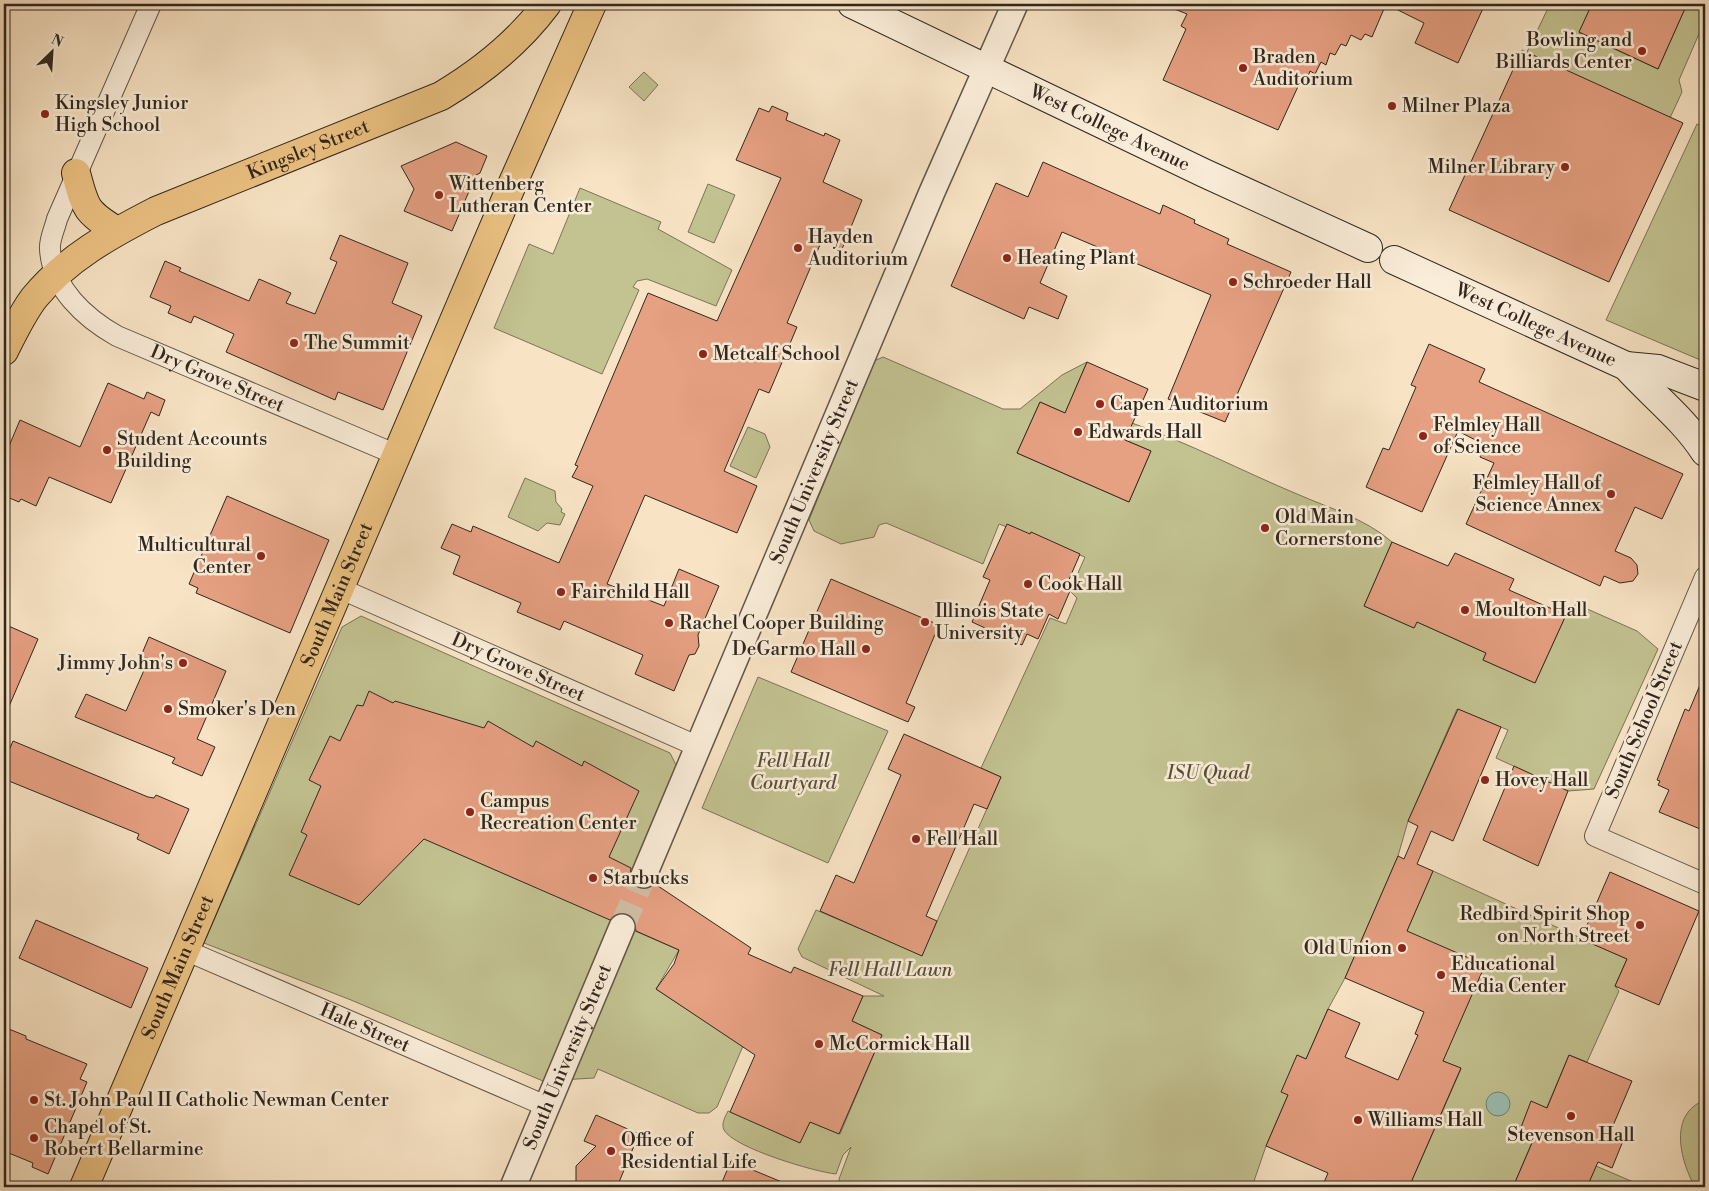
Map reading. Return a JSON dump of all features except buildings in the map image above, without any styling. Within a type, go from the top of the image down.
[{"type":"main road","name":"Kingsley Street","points":[[4,351],[34,298],[55,276],[86,250],[117,231],[156,211],[442,96],[474,76],[506,51],[547,4]]},
{"type":"main road","name":"South Main Street","points":[[84,1187],[510,187],[592,4]]},
{"type":"main road","name":"West College Avenue","points":[[852,4],[986,70],[1368,248]]},
{"type":"main road","points":[[76,173],[84,204],[94,217],[117,231]]},
{"type":"main road","name":"West College Avenue","points":[[1394,260],[1626,366],[1646,388],[1671,410],[1705,452]]},
{"type":"main road","points":[[1626,366],[1658,369],[1705,387]]},
{"type":"street","points":[[55,276],[50,248],[57,219],[151,4]]},
{"type":"street","name":"South University Street","points":[[644,875],[932,192],[1015,4]]},
{"type":"street","name":"Dry Grove Street","points":[[55,276],[83,312],[99,326],[117,336],[397,455]]},
{"type":"street","name":"South School Street","points":[[1705,577],[1595,836],[1705,884]]},
{"type":"street","name":"Dry Grove Street","points":[[339,588],[699,747]]},
{"type":"street","name":"South University Street","points":[[513,1187],[622,927]]},
{"type":"street","name":"Hale Street","points":[[185,950],[546,1106]]},
{"type":"green space","points":[[1550,4],[1592,4],[1579,33],[1658,69],[1687,4],[1705,4],[1705,20],[1679,80],[1682,92],[1669,120],[1526,54]]},
{"type":"green space","points":[[644,72],[658,85],[644,101],[629,87]]},
{"type":"green space","points":[[1697,124],[1705,128],[1705,362],[1606,320]]},
{"type":"green space","points":[[708,184],[735,195],[714,243],[688,232]]},
{"type":"green space","points":[[580,188],[661,222],[658,229],[732,270],[716,306],[647,279],[637,281],[633,287],[639,290],[602,374],[494,328],[529,244],[553,254]]},
{"type":"green space","name":"ISU Quad","points":[[883,357],[1003,409],[1020,409],[1062,375],[1087,362],[1065,413],[1040,402],[1017,453],[1129,502],[1151,451],[1125,440],[1132,423],[1174,439],[1347,515],[1371,527],[1392,542],[1364,606],[1414,628],[1417,622],[1486,653],[1483,660],[1535,683],[1566,615],[1576,604],[1637,631],[1658,649],[1594,789],[1568,791],[1496,758],[1508,730],[1457,709],[1408,821],[1398,856],[1345,978],[1328,1009],[1306,1059],[1297,1055],[1288,1095],[1266,1146],[1252,1187],[840,1187],[839,1179],[851,1147],[843,1155],[836,1174],[794,1164],[758,1151],[731,1137],[723,1128],[728,1111],[800,1142],[810,1122],[840,1134],[882,1035],[852,1021],[863,996],[884,996],[802,957],[798,949],[816,910],[922,955],[1001,777],[981,768],[1050,618],[1066,624],[1077,598],[1070,591],[1085,557],[999,524],[983,564],[886,523],[879,525],[874,537],[841,544],[814,531],[809,520],[874,361]]},
{"type":"green space","points":[[748,427],[765,434],[770,447],[756,478],[730,466]]},
{"type":"green space","points":[[525,478],[555,491],[556,502],[562,509],[561,512],[565,514],[560,525],[547,523],[538,531],[508,517]]},
{"type":"green space","points":[[361,616],[670,753],[677,767],[612,921],[679,950],[656,989],[743,1046],[717,1107],[709,1113],[698,1113],[598,1069],[594,1078],[543,1081],[351,1000],[204,943],[342,627]]},
{"type":"green space","name":"Fell Hall Courtyard","points":[[758,677],[888,731],[828,863],[702,808]]},
{"type":"green space","points":[[1433,871],[1627,959],[1615,986],[1619,991],[1587,1062],[1569,1055],[1513,1187],[1409,1187],[1461,1069],[1443,1061],[1407,931]]},
{"type":"green space","points":[[1705,1100],[1705,1187],[1695,1187],[1685,1164],[1680,1139],[1686,1116],[1693,1107]]},
{"type":"green space","points":[[1596,1166],[1645,1187],[1587,1187]]},
{"type":"shaded area","points":[[1498,1092],[1506,1096],[1510,1104],[1506,1112],[1498,1116],[1490,1112],[1486,1104],[1490,1096]]},
{"type":"tunnel","points":[[622,927],[644,875]]},
{"type":"place","name":"Bowling and Billiards Center","points":[[1642,51]]},
{"type":"place","name":"Braden Auditorium","points":[[1243,68]]},
{"type":"place","name":"Milner Plaza","points":[[1392,106]]},
{"type":"place","name":"Kingsley Junior High School","points":[[45,114]]},
{"type":"place","name":"Milner Library","points":[[1565,167]]},
{"type":"place","name":"Wittenberg Lutheran Center","points":[[439,195]]},
{"type":"place","name":"Hayden Auditorium","points":[[798,248]]},
{"type":"place","name":"Heating Plant","points":[[1007,258]]},
{"type":"place","name":"Schroeder Hall","points":[[1233,282]]},
{"type":"place","name":"The Summit","points":[[294,343]]},
{"type":"place","name":"Metcalf School","points":[[703,354]]},
{"type":"place","name":"Capen Auditorium","points":[[1100,404]]},
{"type":"place","name":"Edwards Hall","points":[[1078,432]]},
{"type":"place","name":"Felmley Hall of Science","points":[[1423,436]]},
{"type":"place","name":"Student Accounts Building","points":[[107,450]]},
{"type":"place","name":"Felmley Hall of Science Annex","points":[[1611,494]]},
{"type":"place","name":"Old Main Cornerstone","points":[[1265,528]]},
{"type":"place","name":"Multicultural Center","points":[[261,556]]},
{"type":"place","name":"Cook Hall","points":[[1028,584]]},
{"type":"place","name":"Fairchild Hall","points":[[561,592]]},
{"type":"place","name":"Moulton Hall","points":[[1465,610]]},
{"type":"place","name":"Illinois State University","points":[[925,622]]},
{"type":"place","name":"Rachel Cooper Building","points":[[669,623]]},
{"type":"place","name":"DeGarmo Hall","points":[[866,649]]},
{"type":"place","name":"Jimmy John's","points":[[183,663]]},
{"type":"place","name":"Smoker's Den","points":[[168,709]]},
{"type":"place","name":"Hovey Hall","points":[[1485,780]]},
{"type":"place","name":"Campus Recreation Center","points":[[470,812]]},
{"type":"place","name":"Fell Hall","points":[[916,839]]},
{"type":"place","name":"Starbucks","points":[[593,878]]},
{"type":"place","name":"Redbird Spirit Shop on North Street","points":[[1640,925]]},
{"type":"place","name":"Old Union","points":[[1402,948]]},
{"type":"place","name":"Educational Media Center","points":[[1441,975]]},
{"type":"place","name":"McCormick Hall","points":[[819,1044]]},
{"type":"place","name":"St. John Paul II Catholic Newman Center","points":[[34,1100]]},
{"type":"place","name":"Stevenson Hall","points":[[1571,1116]]},
{"type":"place","name":"Williams Hall","points":[[1358,1120]]},
{"type":"place","name":"Chapel of St. Robert Bellarmine","points":[[34,1138]]},
{"type":"place","name":"Office of Residential Life","points":[[611,1151]]},
{"type":"park label","name":"Fell Hall Lawn","points":[[890,970]]}]
